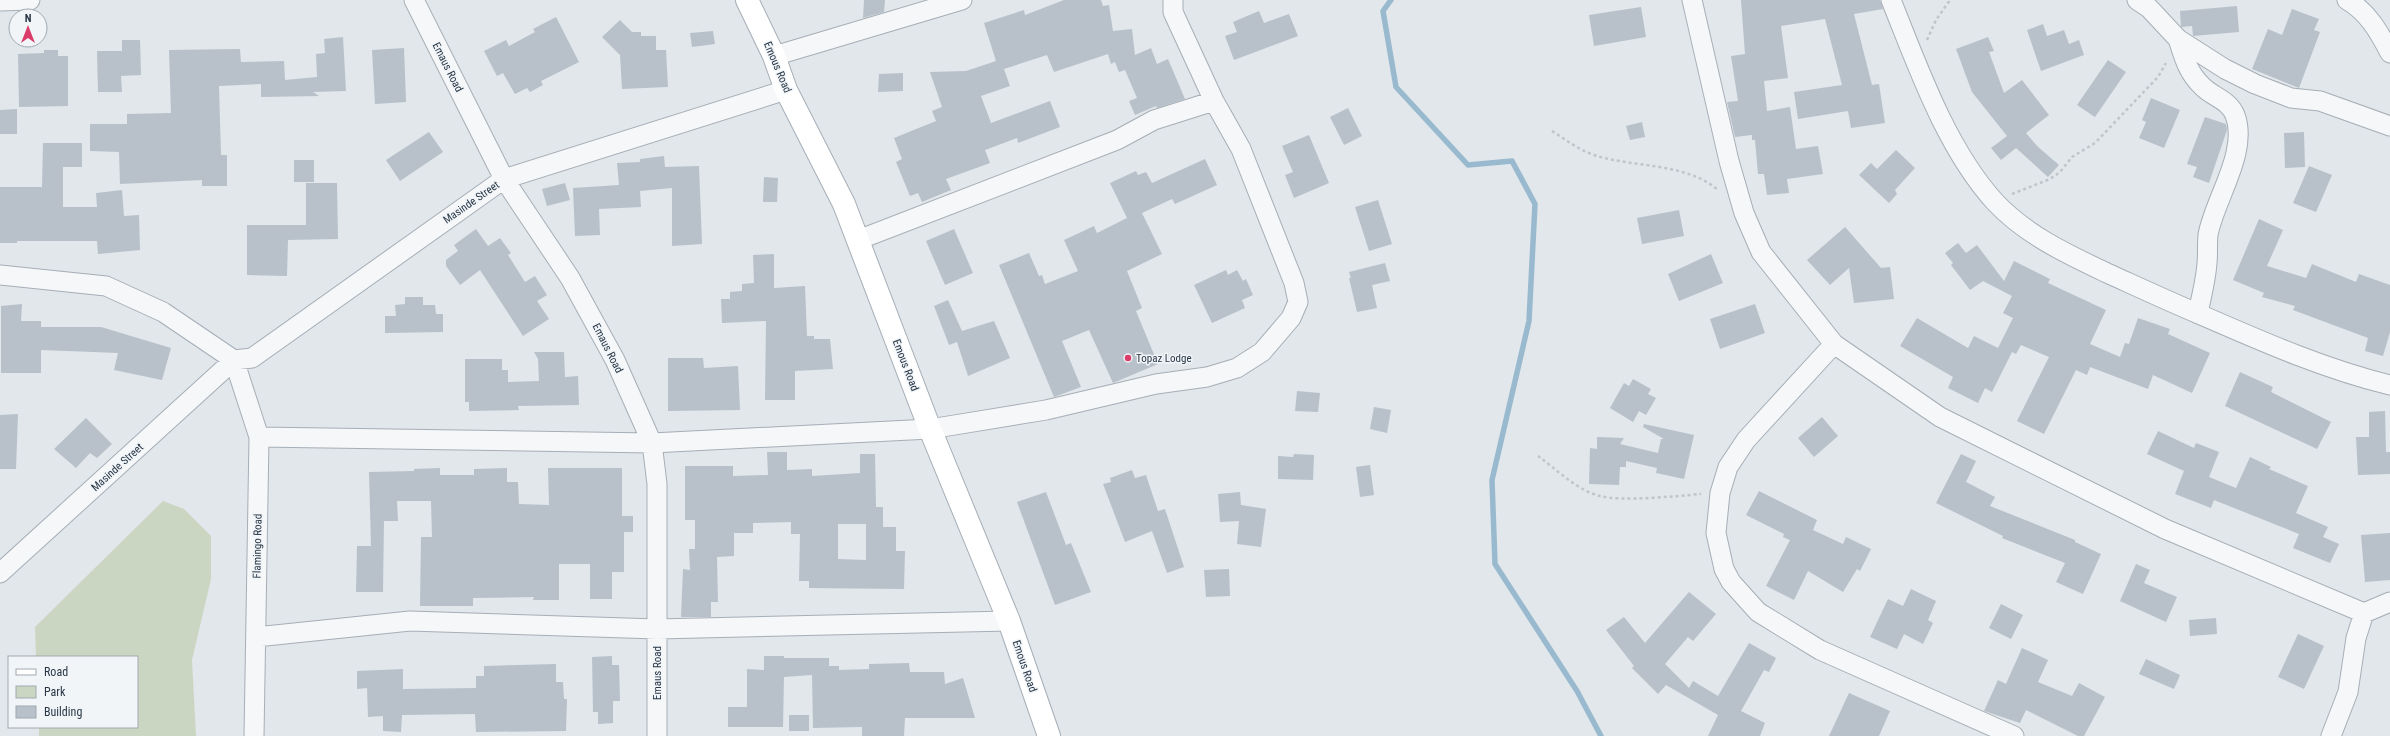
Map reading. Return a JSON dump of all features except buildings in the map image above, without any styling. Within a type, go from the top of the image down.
[{"type":"street","points":[[0,1],[30,0]]},
{"type":"street","points":[[406,0],[415,0]]},
{"type":"street","name":"Emaus Road","points":[[415,0],[504,179],[570,278],[615,360],[652,443],[657,484],[657,736]]},
{"type":"street","name":"Emous Road","points":[[747,0],[774,56],[786,90],[844,204],[930,429],[1010,621],[1049,736]]},
{"type":"street","points":[[774,56],[959,0]]},
{"type":"street","points":[[259,437],[652,443],[930,429],[1046,410],[1156,384],[1207,377],[1237,368],[1262,352],[1267,347],[1291,318],[1298,302],[1294,282],[1241,149],[1214,101],[1173,12],[1173,0]]},
{"type":"street","points":[[1692,0],[1729,161],[1747,220],[1761,252],[1834,344],[1940,417],[2165,529],[2364,613],[2390,602]]},
{"type":"street","points":[[1891,0],[1944,124],[1968,168],[1995,202],[2022,227],[2059,250],[2198,314],[2349,375],[2390,385]]},
{"type":"street","points":[[2137,0],[2149,8],[2178,39],[2225,69],[2255,84],[2291,98],[2320,101],[2390,126]]},
{"type":"street","points":[[2347,0],[2360,8],[2390,53]]},
{"type":"street","points":[[2178,39],[2188,70],[2204,88],[2225,102],[2233,111],[2236,122],[2237,141],[2232,170],[2208,235],[2207,264],[2198,314]]},
{"type":"street","name":"Masinde Street","points":[[0,573],[234,360],[252,358],[504,179],[786,90]]},
{"type":"street","points":[[858,240],[1117,140],[1154,120],[1214,101]]},
{"type":"street","points":[[0,275],[106,286],[163,312],[234,360]]},
{"type":"street","points":[[1834,344],[1746,440],[1728,467],[1720,493],[1716,533],[1720,554],[1730,582],[1758,612],[1820,650],[2014,736]]},
{"type":"street","name":"Flamingo Road","points":[[234,360],[259,437],[254,736]]},
{"type":"street","points":[[2331,736],[2348,692],[2356,638],[2364,613]]},
{"type":"street","points":[[256,637],[410,621],[657,630],[1010,621]]},
{"type":"path","points":[[1919,67],[1936,20],[1950,0]]},
{"type":"path","points":[[1995,202],[2050,179],[2060,172],[2072,157],[2096,143],[2158,77],[2178,39]]},
{"type":"path","points":[[1552,131],[1573,145],[1595,156],[1689,175],[1705,181],[1720,191]]},
{"type":"path","points":[[1538,456],[1583,488],[1600,496],[1650,497],[1720,493]]},
{"type":"green space","points":[[163,501],[184,509],[211,536],[211,579],[192,660],[196,736],[39,736],[39,728],[138,728],[138,656],[36,656],[35,627]]},
{"type":"waterway","points":[[1391,0],[1383,11],[1396,87],[1468,165],[1512,161],[1535,204],[1529,321],[1492,480],[1495,564],[1577,691],[1601,736]]},
{"type":"place","name":"Topaz Lodge","points":[[1128,358]]}]
